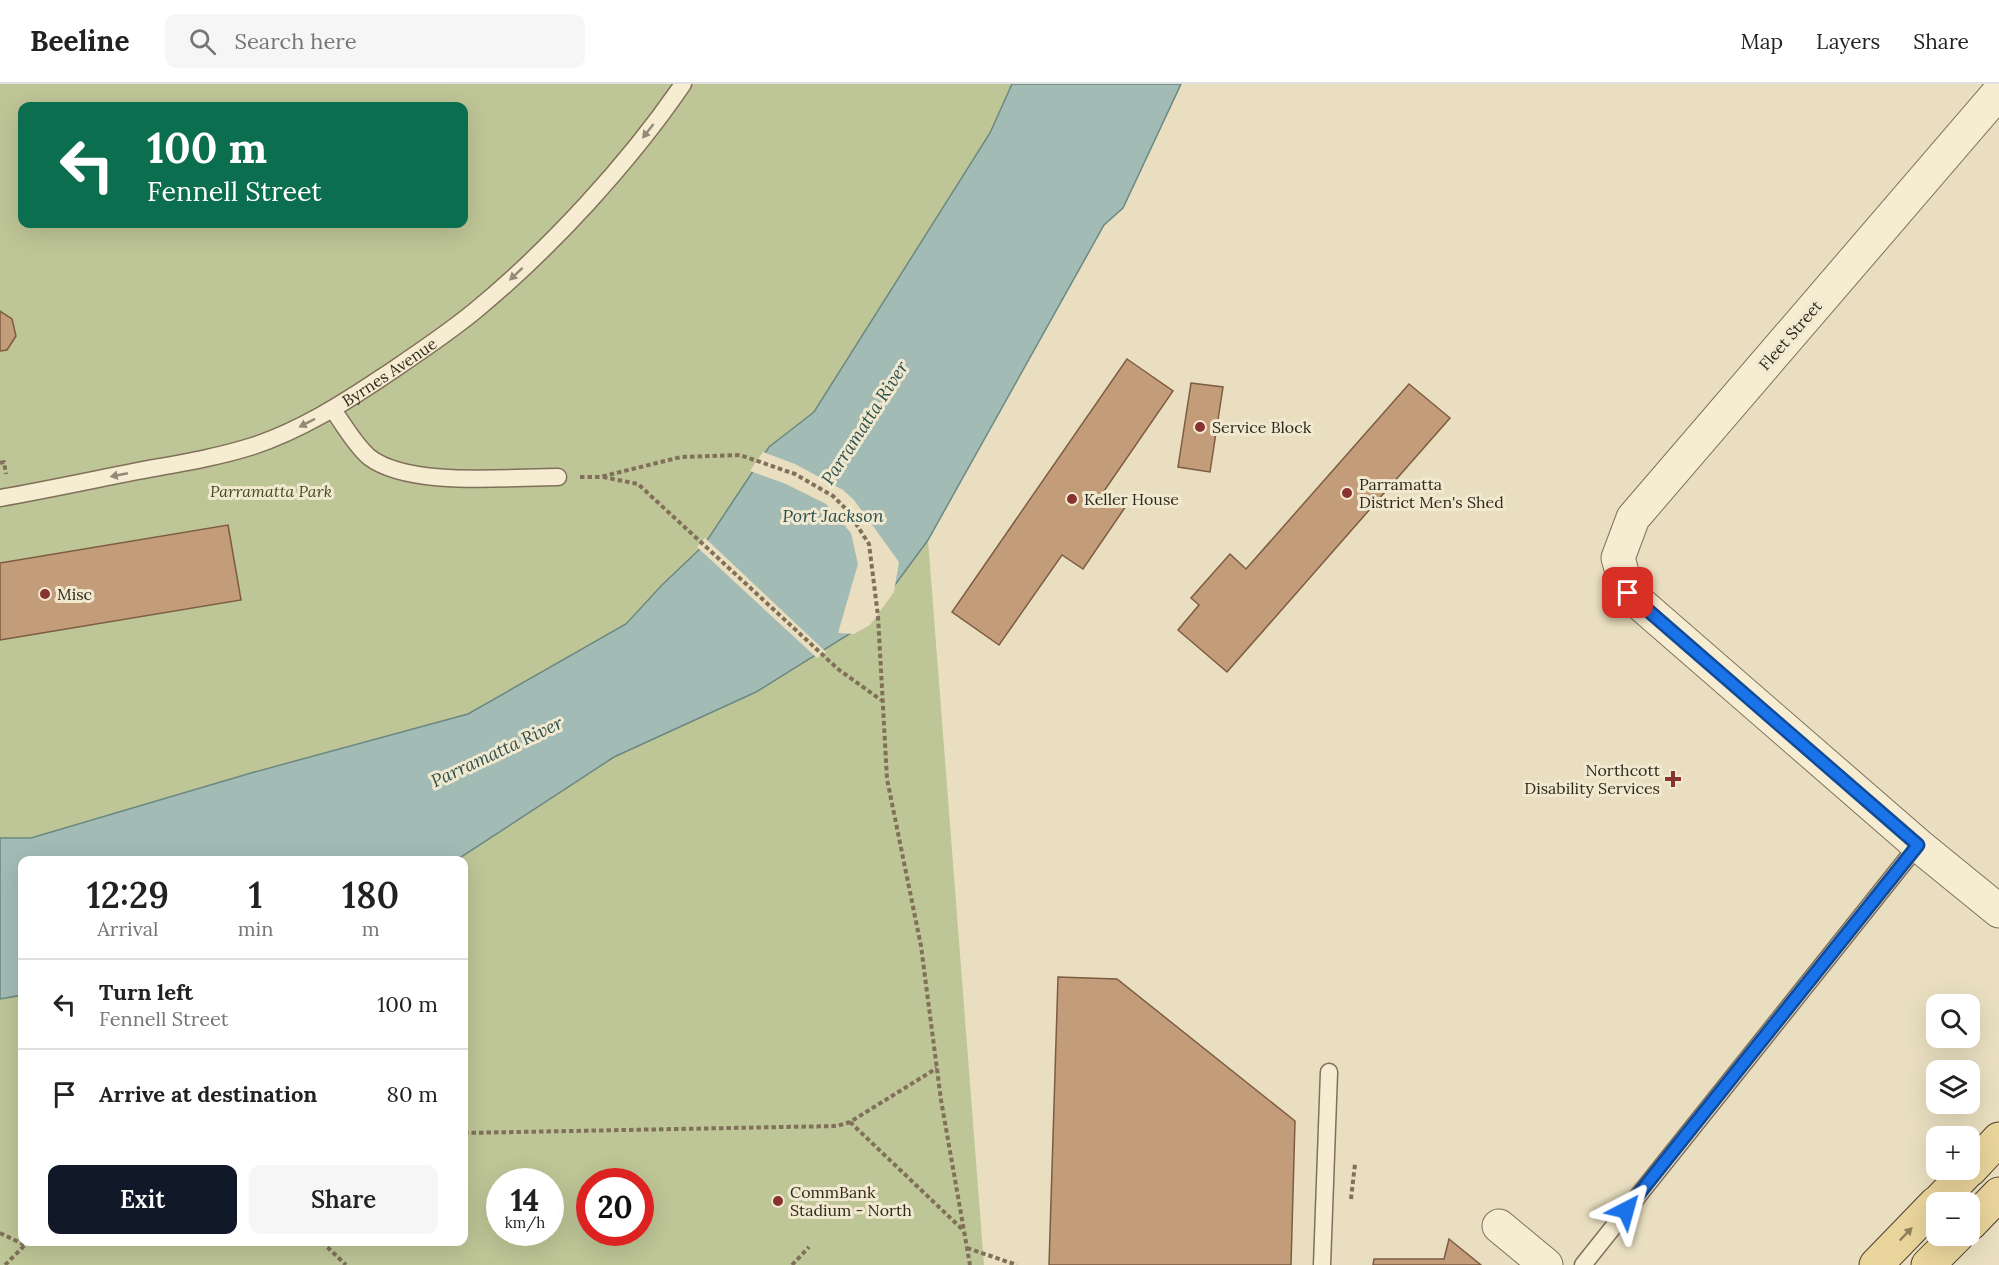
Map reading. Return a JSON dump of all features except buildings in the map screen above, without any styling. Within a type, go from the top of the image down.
[{"type":"main road","points":[[1980,1159],[1999,1139]]},
{"type":"main road","points":[[1948,1192],[1959,1180]]},
{"type":"main road","points":[[1980,1214],[1999,1194]]},
{"type":"main road","points":[[1876,1265],[1926,1214]]},
{"type":"main road","points":[[1928,1265],[1947,1246]]},
{"type":"street","name":"Fleet Street","points":[[1918,845],[1628,593],[1618,558],[1633,518],[1999,92]]},
{"type":"street","points":[[1918,845],[1999,911]]},
{"type":"street","points":[[1499,1226],[1546,1265]]},
{"type":"lane","name":"Byrnes Avenue","points":[[0,498],[201,459],[252,446],[289,432],[333,410],[429,346],[477,310],[565,226],[630,154],[683,84]]},
{"type":"lane","points":[[333,410],[369,456],[384,465],[405,472],[457,478],[558,477]]},
{"type":"lane","points":[[1583,1265],[1918,845]]},
{"type":"lane","points":[[1322,1265],[1329,1072]]},
{"type":"path","points":[[600,477],[681,457],[740,455],[774,465],[813,483],[833,496],[847,510],[869,544],[878,616],[887,779],[921,946],[937,1068],[970,1265]]},
{"type":"path","points":[[558,477],[600,477],[638,484],[838,669],[882,701]]},
{"type":"path","points":[[468,1133],[837,1126],[850,1122],[937,1068]]},
{"type":"path","points":[[850,1122],[964,1230]]},
{"type":"path","points":[[0,1233],[18,1240]]},
{"type":"path","points":[[5,1265],[23,1246]]},
{"type":"path","points":[[326,1246],[346,1265]]},
{"type":"path","points":[[792,1265],[809,1247]]},
{"type":"path","points":[[967,1248],[1017,1265]]},
{"type":"green space","name":"Parramatta Park","points":[[0,84],[1012,84],[990,133],[814,412],[769,447],[704,545],[662,585],[627,624],[468,714],[251,773],[31,838],[0,838]]},
{"type":"green space","points":[[928,540],[984,1265],[0,1265],[0,999],[18,996],[18,1246],[468,1246],[468,856],[463,856],[614,757],[756,692],[867,623]]},
{"type":"water","name":"Port Jackson","points":[[1012,84],[1181,84],[1123,208],[1104,225],[928,540],[867,623],[756,692],[614,757],[463,856],[18,856],[18,996],[0,999],[0,838],[31,838],[251,773],[468,714],[626,624],[704,545],[769,447],[814,412],[990,133]]},
{"type":"pier","points":[[763,452],[795,464],[843,490],[854,500],[899,562],[894,592],[870,625],[854,634],[838,633],[858,564],[851,533],[826,504],[786,484],[750,471]]},
{"type":"pier","points":[[705,538],[826,652],[817,658],[697,547]]},
{"type":"place","name":"Service Block","points":[[1200,427]]},
{"type":"place","name":"Parramatta District Men's Shed","points":[[1347,493]]},
{"type":"place","name":"Keller House","points":[[1072,499]]},
{"type":"place","name":"Misc","points":[[45,594]]},
{"type":"place","name":"Northcott Disability Services","points":[[1673,779]]},
{"type":"place","name":"CommBank Stadium - North","points":[[778,1201]]},
{"type":"route","points":[[1626,1210],[1918,845],[1628,593]]},
{"type":"water label","name":"Parramatta River","points":[[865,423]]},
{"type":"water label","name":"Parramatta River","points":[[497,752]]}]
